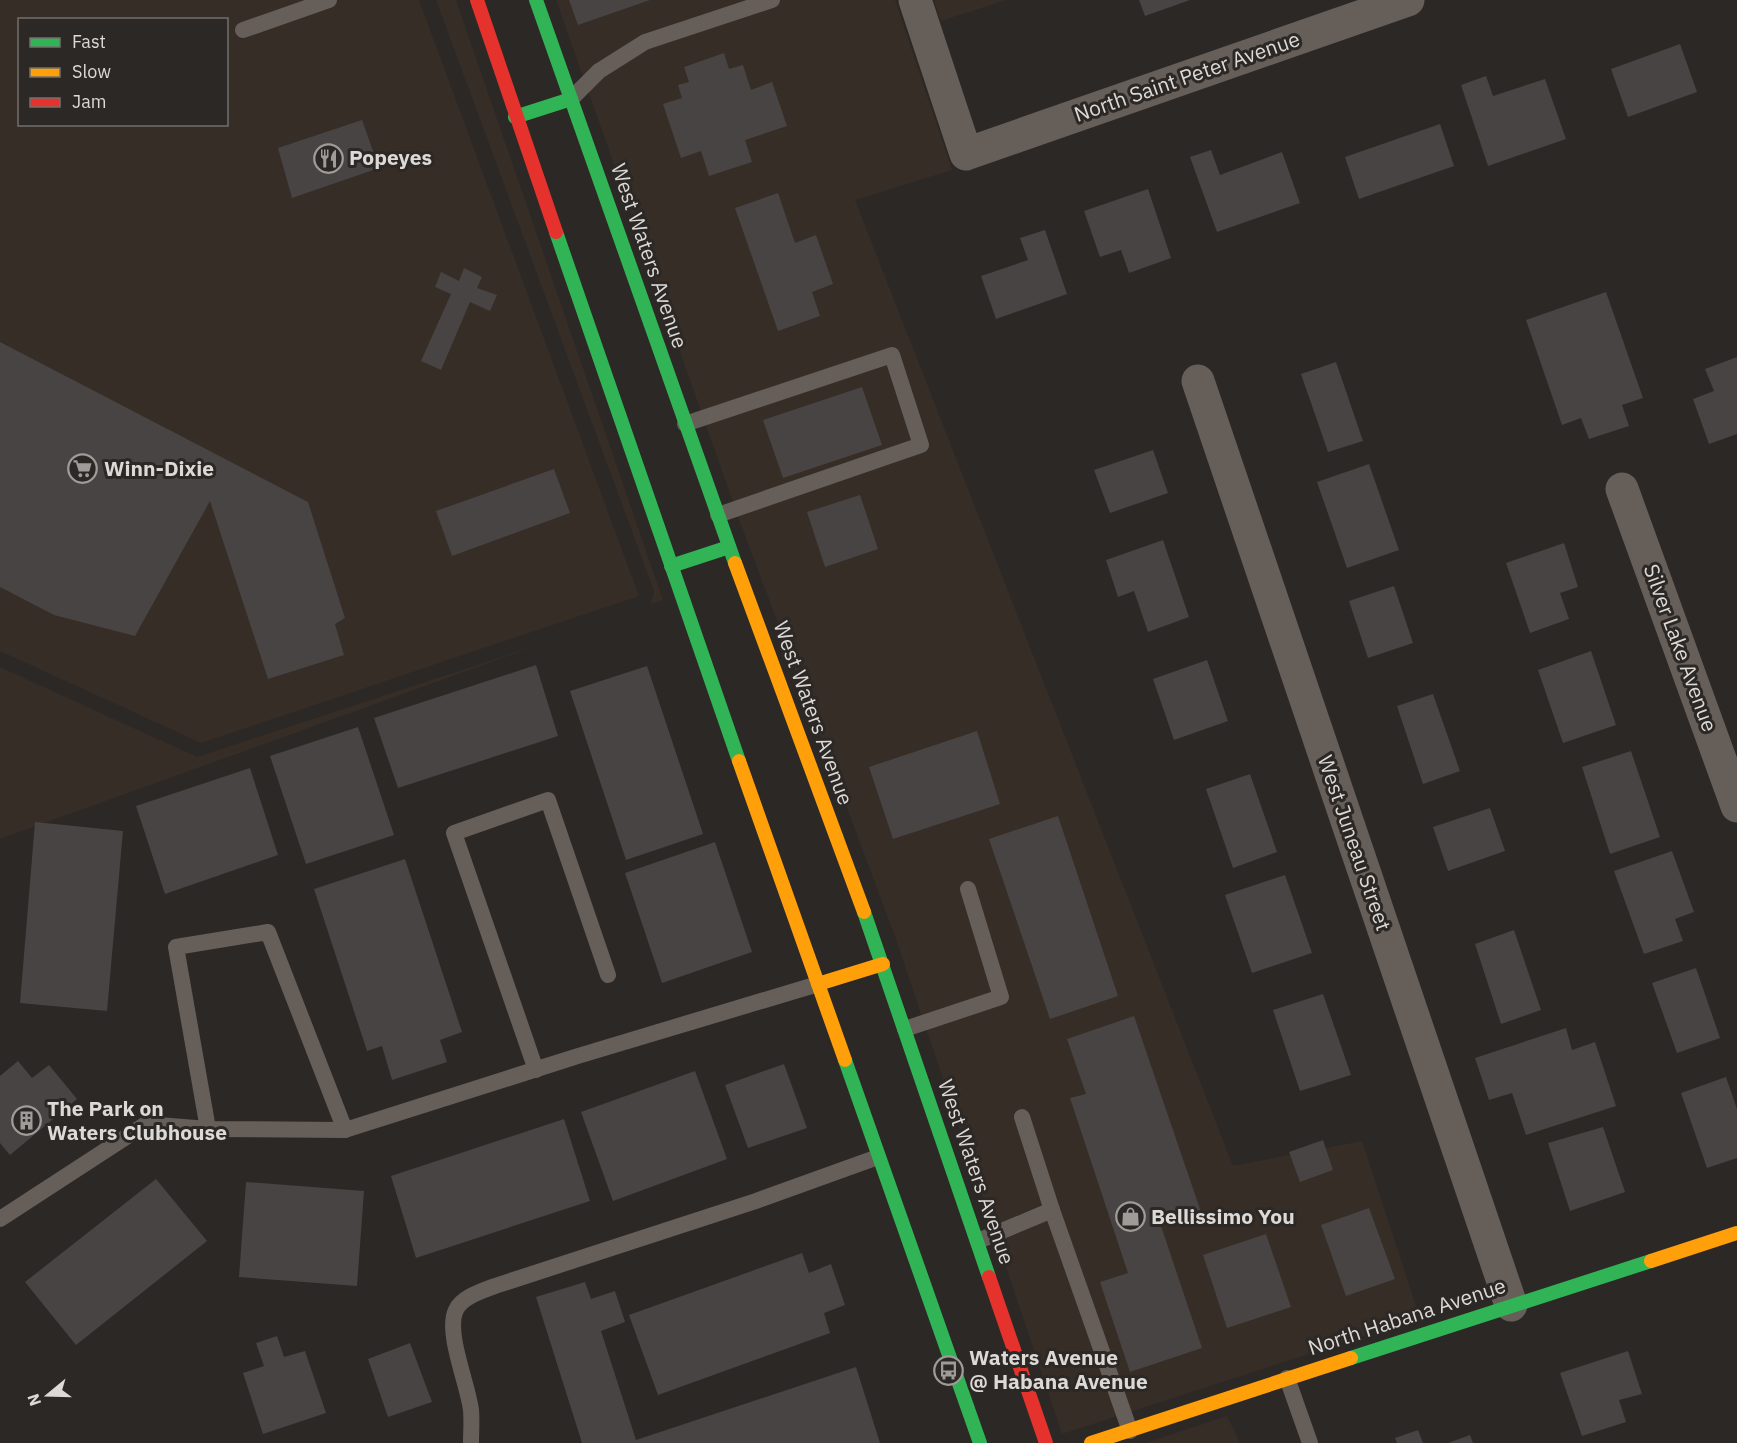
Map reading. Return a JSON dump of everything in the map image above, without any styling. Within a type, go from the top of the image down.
[{"type":"main road","points":[[477,0],[670,566],[980,1443]]},
{"type":"main road","name":"West Waters Avenue","points":[[536,0],[729,547],[883,964],[1046,1443]]},
{"type":"main road","points":[[515,117],[571,99]]},
{"type":"main road","points":[[670,566],[729,547]]},
{"type":"main road","points":[[818,984],[883,964]]},
{"type":"main road","name":"North Habana Avenue","points":[[1090,1443],[1737,1233]]},
{"type":"street","name":"North Saint Peter Avenue","points":[[915,0],[966,154],[1408,0]]},
{"type":"street","name":"West Juneau Street","points":[[1198,381],[1511,1305]]},
{"type":"street","name":"Silver Lake Avenue","points":[[1622,489],[1737,806]]},
{"type":"lane","points":[[243,30],[329,0]]},
{"type":"lane","points":[[571,99],[599,71],[645,42],[772,0]]},
{"type":"lane","points":[[685,424],[892,355],[921,445],[718,515]]},
{"type":"lane","points":[[536,1070],[454,833],[548,800],[608,975]]},
{"type":"lane","points":[[905,1029],[1001,997],[968,889]]},
{"type":"lane","points":[[208,1129],[176,947],[268,932],[345,1130]]},
{"type":"lane","points":[[0,1218],[146,1124],[208,1129],[345,1130],[818,984]]},
{"type":"lane","points":[[1022,1117],[1052,1210],[1130,1431]]},
{"type":"lane","points":[[471,1443],[471,1410],[453,1341],[452,1319],[457,1307],[469,1297],[495,1286],[756,1201],[879,1157]]},
{"type":"lane","points":[[978,1242],[1052,1210]]},
{"type":"lane","points":[[1287,1378],[1310,1443]]},
{"type":"shaded area","points":[[0,0],[419,0],[639,596],[201,743],[0,651]]},
{"type":"shaded area","points":[[436,0],[456,0],[663,600],[651,604],[654,591]]},
{"type":"shaded area","points":[[556,0],[895,0],[952,170],[855,200],[1233,1166],[1362,1141],[1420,1318],[1062,1434],[897,942],[740,522]]},
{"type":"shaded area","points":[[934,0],[1006,0],[941,21]]},
{"type":"shaded area","points":[[544,643],[0,839],[0,667],[197,757]]},
{"type":"shaded area","points":[[1227,1416],[1240,1443],[1146,1443]]},
{"type":"building","points":[[569,0],[650,0],[578,25]]},
{"type":"building","points":[[1139,0],[1190,0],[1145,16]]},
{"type":"building","points":[[1680,44],[1697,92],[1628,117],[1611,69]]},
{"type":"building","points":[[724,53],[729,69],[743,65],[751,90],[772,82],[787,126],[745,140],[752,162],[709,176],[701,151],[681,158],[663,104],[682,98],[678,85],[689,82],[684,67]]},
{"type":"building","points":[[1486,76],[1493,96],[1545,79],[1566,139],[1488,166],[1461,85]]},
{"type":"building","name":"Popeyes","points":[[362,120],[379,168],[292,198],[278,148]]},
{"type":"building","points":[[1440,124],[1454,166],[1359,199],[1345,157]]},
{"type":"building","points":[[1211,150],[1220,175],[1282,152],[1300,203],[1217,232],[1190,157]]},
{"type":"building","points":[[1148,189],[1171,258],[1129,273],[1121,250],[1100,257],[1084,211]]},
{"type":"building","points":[[778,193],[795,243],[816,235],[833,284],[812,292],[820,316],[778,331],[735,208]]},
{"type":"building","points":[[1045,230],[1067,294],[996,319],[981,276],[1028,260],[1020,238]]},
{"type":"building","points":[[464,268],[482,277],[477,288],[497,295],[490,311],[470,302],[441,370],[421,361],[451,294],[435,287],[441,272],[459,281]]},
{"type":"building","points":[[1606,292],[1643,398],[1622,405],[1629,426],[1589,439],[1581,418],[1562,425],[1526,320]]},
{"type":"building","points":[[0,342],[308,502],[345,618],[335,624],[344,655],[268,679],[210,501],[135,636],[54,615],[0,587]]},
{"type":"building","points":[[1737,357],[1737,434],[1709,444],[1693,399],[1714,391],[1705,369]]},
{"type":"building","points":[[1336,362],[1363,441],[1328,452],[1301,374]]},
{"type":"building","points":[[862,387],[882,445],[783,478],[763,420]]},
{"type":"building","points":[[1153,450],[1168,493],[1110,513],[1094,470]]},
{"type":"building","points":[[1369,464],[1399,550],[1347,568],[1317,482]]},
{"type":"building","points":[[554,469],[570,513],[452,556],[436,511]]},
{"type":"building","points":[[860,495],[878,549],[825,567],[807,512]]},
{"type":"building","points":[[1163,540],[1189,617],[1148,632],[1134,591],[1118,597],[1106,560]]},
{"type":"building","points":[[1564,543],[1578,587],[1560,593],[1569,619],[1530,633],[1506,563]]},
{"type":"building","points":[[1394,586],[1413,643],[1368,658],[1349,601]]},
{"type":"building","points":[[1591,651],[1616,725],[1563,743],[1538,670]]},
{"type":"building","points":[[1207,660],[1228,721],[1174,740],[1153,679]]},
{"type":"building","points":[[536,665],[558,736],[398,788],[374,718]]},
{"type":"building","points":[[647,666],[703,834],[626,860],[570,691]]},
{"type":"building","points":[[1433,694],[1460,771],[1423,784],[1397,706]]},
{"type":"building","points":[[358,727],[394,835],[306,864],[270,756]]},
{"type":"building","points":[[977,731],[1000,804],[893,839],[869,767]]},
{"type":"building","points":[[1631,751],[1660,837],[1610,854],[1582,767]]},
{"type":"building","points":[[250,768],[278,855],[165,894],[136,806]]},
{"type":"building","points":[[1250,774],[1277,852],[1233,868],[1206,789]]},
{"type":"building","points":[[1490,808],[1505,851],[1448,871],[1433,827]]},
{"type":"building","points":[[1058,816],[1118,996],[1050,1019],[989,839]]},
{"type":"building","points":[[35,822],[123,831],[107,1011],[20,1003]]},
{"type":"building","points":[[715,842],[752,952],[662,983],[625,873]]},
{"type":"building","points":[[1672,851],[1694,912],[1675,919],[1683,941],[1644,954],[1614,871]]},
{"type":"building","points":[[405,859],[462,1032],[440,1040],[447,1062],[392,1080],[382,1046],[367,1051],[314,889]]},
{"type":"building","points":[[1285,875],[1312,953],[1252,973],[1225,895]]},
{"type":"building","points":[[1514,930],[1541,1010],[1501,1024],[1475,944]]},
{"type":"building","points":[[1696,968],[1720,1038],[1677,1053],[1652,983]]},
{"type":"building","points":[[1323,994],[1351,1075],[1300,1091],[1273,1010]]},
{"type":"building","points":[[1134,1016],[1201,1212],[1161,1226],[1202,1348],[1130,1372],[1100,1282],[1128,1273],[1070,1098],[1086,1094],[1067,1039]]},
{"type":"building","points":[[1566,1028],[1572,1050],[1595,1042],[1616,1106],[1526,1135],[1512,1093],[1489,1100],[1475,1058]]},
{"type":"building","name":"The Park on Waters Clubhouse","points":[[18,1061],[32,1078],[49,1065],[77,1099],[10,1155],[0,1143],[0,1076]]},
{"type":"building","points":[[784,1064],[807,1128],[748,1148],[725,1085]]},
{"type":"building","points":[[695,1071],[727,1159],[613,1201],[581,1112]]},
{"type":"building","points":[[1726,1077],[1737,1109],[1737,1158],[1707,1168],[1681,1093]]},
{"type":"building","points":[[564,1119],[590,1201],[416,1258],[391,1176]]},
{"type":"building","points":[[1603,1127],[1625,1192],[1570,1211],[1548,1143]]},
{"type":"building","points":[[1323,1140],[1333,1170],[1300,1182],[1289,1152]]},
{"type":"building","points":[[156,1179],[207,1241],[76,1345],[25,1282]]},
{"type":"building","points":[[246,1182],[364,1191],[357,1286],[239,1277]]},
{"type":"building","points":[[1369,1208],[1395,1279],[1346,1296],[1321,1225]]},
{"type":"building","points":[[1266,1234],[1291,1307],[1227,1328],[1203,1255]]},
{"type":"building","points":[[802,1253],[809,1273],[831,1264],[845,1305],[824,1313],[830,1333],[658,1395],[629,1315]]},
{"type":"building","points":[[585,1282],[591,1299],[615,1291],[625,1322],[601,1331],[636,1440],[856,1367],[880,1443],[582,1443],[536,1297]]},
{"type":"building","points":[[277,1336],[284,1357],[305,1351],[326,1413],[263,1434],[243,1373],[264,1366],[256,1343]]},
{"type":"building","points":[[410,1343],[432,1402],[388,1417],[368,1359]]},
{"type":"building","points":[[1628,1351],[1642,1394],[1619,1400],[1626,1422],[1582,1436],[1560,1373]]},
{"type":"building","points":[[1418,1430],[1423,1443],[1397,1443],[1395,1438]]},
{"type":"building","points":[[1470,1435],[1473,1443],[1448,1443]]},
{"type":"traffic: fast","points":[[536,0],[735,563]]},
{"type":"traffic: fast","points":[[515,117],[571,99]]},
{"type":"traffic: fast","points":[[556,232],[739,761]]},
{"type":"traffic: fast","points":[[671,566],[729,547]]},
{"type":"traffic: fast","points":[[864,912],[989,1277]]},
{"type":"traffic: fast","points":[[845,1060],[980,1443]]},
{"type":"traffic: fast","points":[[1351,1358],[1651,1261]]},
{"type":"traffic: slow","points":[[735,563],[864,912]]},
{"type":"traffic: slow","points":[[739,761],[845,1060]]},
{"type":"traffic: slow","points":[[818,984],[883,964]]},
{"type":"traffic: slow","points":[[1651,1261],[1737,1233]]},
{"type":"traffic: slow","points":[[1091,1443],[1351,1358]]},
{"type":"traffic: jam","points":[[477,0],[556,232]]},
{"type":"traffic: jam","points":[[989,1277],[1046,1443]]},
{"type":"place","name":"Popeyes","points":[[328,158]]},
{"type":"place","name":"Winn-Dixie","points":[[83,469]]},
{"type":"place","name":"The Park on Waters Clubhouse","points":[[26,1121]]},
{"type":"place","name":"Bellissimo You","points":[[1130,1217]]},
{"type":"place","name":"Waters Avenue @ Habana Avenue","points":[[948,1370]]}]
